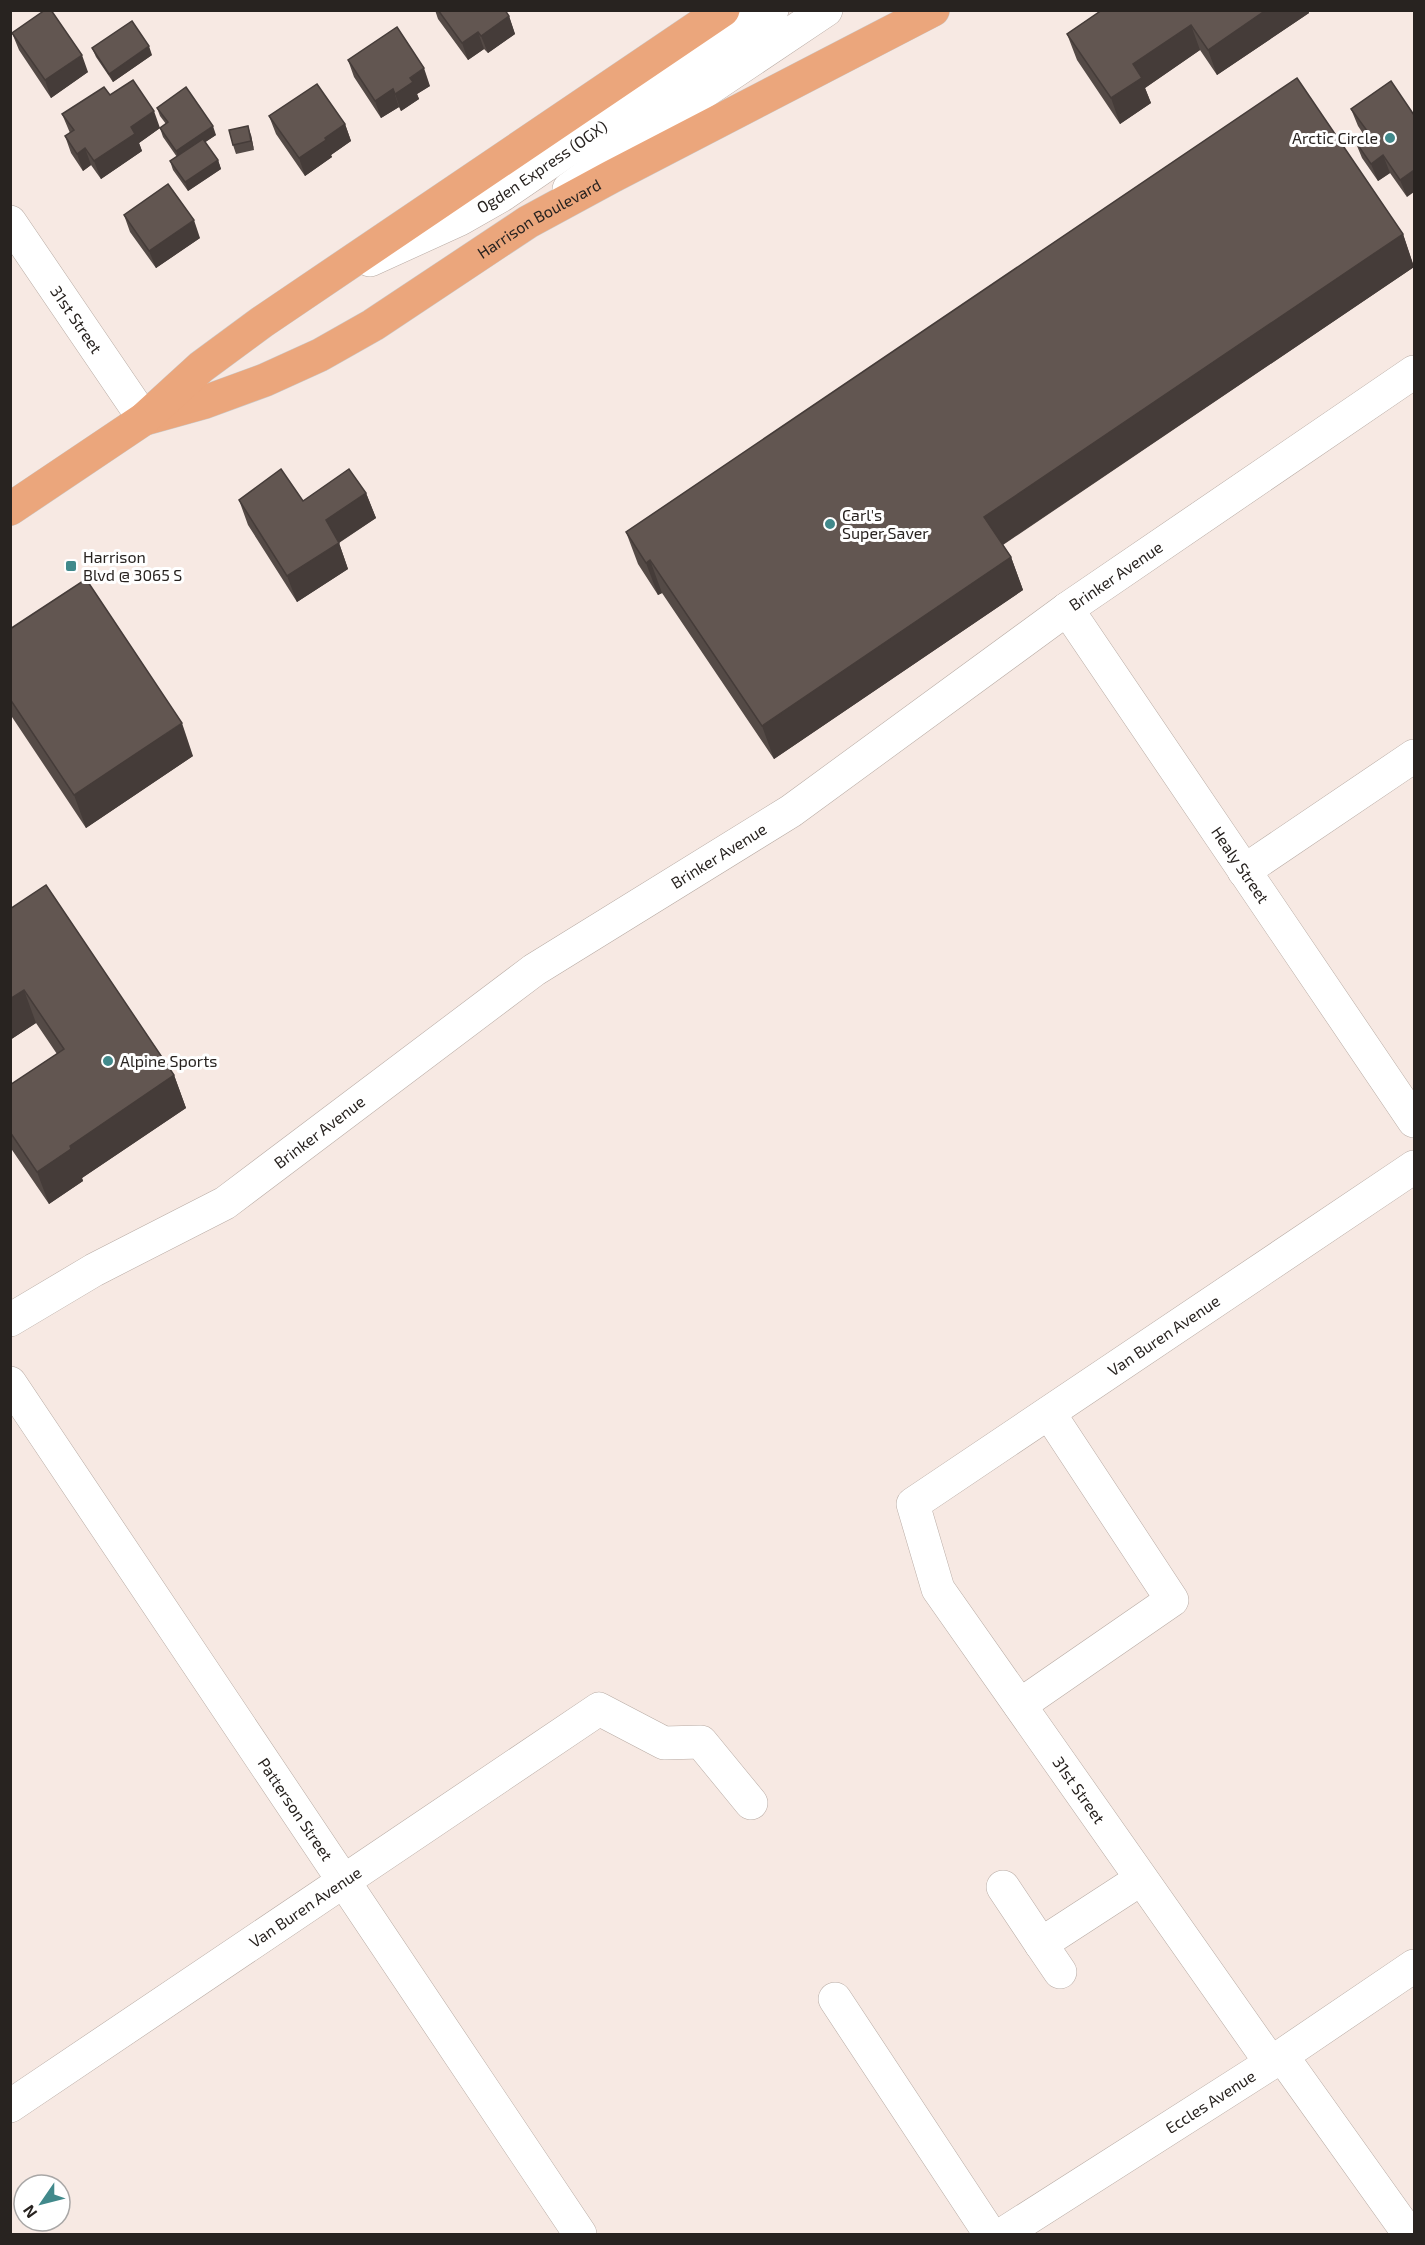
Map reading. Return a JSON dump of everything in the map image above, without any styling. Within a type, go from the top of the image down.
[{"type":"main road","name":"Harrison Boulevard","points":[[10,509],[144,419],[210,360],[298,297],[723,10]]},
{"type":"main road","name":"Harrison Boulevard","points":[[144,419],[205,402],[265,380],[320,354],[374,325],[528,222],[933,10]]},
{"type":"street","name":"Ogden Express (OGX)","points":[[298,297],[345,272],[460,219],[502,195],[772,10]]},
{"type":"street","name":"Ogden Express (OGX)","points":[[528,222],[621,149],[826,10]]},
{"type":"street","name":"31st Street","points":[[10,222],[144,419]]},
{"type":"street","name":"Brinker Avenue","points":[[10,1320],[94,1270],[225,1203],[534,970],[791,811],[1067,609],[1414,372]]},
{"type":"street","name":"Healy Street","points":[[1067,609],[1414,1121]]},
{"type":"street","points":[[1245,871],[1414,756]]},
{"type":"street","name":"Van Buren Avenue","points":[[913,1504],[1414,1167]]},
{"type":"street","name":"Patterson Street","points":[[10,1383],[580,2235]]},
{"type":"street","points":[[1020,1705],[1172,1600],[1049,1413]]},
{"type":"street","name":"31st Street","points":[[913,1504],[938,1589],[1141,1879],[1409,2235]]},
{"type":"street","name":"Van Buren Avenue","points":[[10,2106],[599,1709],[664,1743],[701,1742],[751,1803]]},
{"type":"street","points":[[1041,1944],[1141,1879]]},
{"type":"street","points":[[1003,1887],[1060,1972]]},
{"type":"street","name":"Eccles Avenue","points":[[1003,2235],[1277,2059],[1414,1966]]},
{"type":"street","points":[[835,1999],[990,2235]]},
{"type":"building","points":[[45,10],[51,10],[82,55],[45,80],[12,33]]},
{"type":"building","points":[[438,10],[505,10],[509,16],[481,36],[478,32],[462,43]]},
{"type":"building","points":[[1102,10],[1266,10],[1208,50],[1191,25],[1133,64],[1142,78],[1111,98],[1067,34]]},
{"type":"building","points":[[132,21],[149,46],[109,74],[92,48]]},
{"type":"building","points":[[397,27],[424,68],[410,78],[413,82],[395,94],[393,89],[375,101],[348,60]]},
{"type":"building","points":[[1297,78],[1403,234],[984,517],[1011,557],[762,726],[650,560],[646,563],[626,532]]},
{"type":"building","points":[[133,80],[154,111],[131,127],[135,134],[94,161],[85,148],[77,154],[65,136],[74,130],[62,114],[104,87],[110,95]]},
{"type":"building","name":"Arctic Circle","points":[[1391,81],[1414,115],[1414,170],[1400,180],[1383,155],[1371,164],[1355,141],[1368,132],[1351,109]]},
{"type":"building","points":[[317,84],[345,124],[299,158],[269,116]]},
{"type":"building","points":[[186,87],[213,126],[176,151],[160,128],[168,122],[157,108]]},
{"type":"building","points":[[248,126],[251,141],[233,145],[229,130]]},
{"type":"building","points":[[203,139],[218,160],[185,182],[170,161]]},
{"type":"building","points":[[168,184],[194,220],[149,251],[124,215]]},
{"type":"building","points":[[281,469],[303,501],[349,469],[366,493],[326,520],[339,543],[287,576],[239,500]]},
{"type":"building","points":[[86,579],[182,723],[74,795],[10,699],[10,629]]},
{"type":"building","name":"Alpine Sports","points":[[46,885],[174,1075],[70,1146],[71,1149],[37,1172],[10,1132],[10,1085],[64,1049],[24,990],[10,999],[10,909]]},
{"type":"place","name":"Arctic Circle","points":[[1390,138]]},
{"type":"place","name":"Carl's Super Saver","points":[[830,524]]},
{"type":"place","name":"Harrison Blvd @ 3065 S","points":[[71,566]]},
{"type":"place","name":"Alpine Sports","points":[[108,1061]]}]
